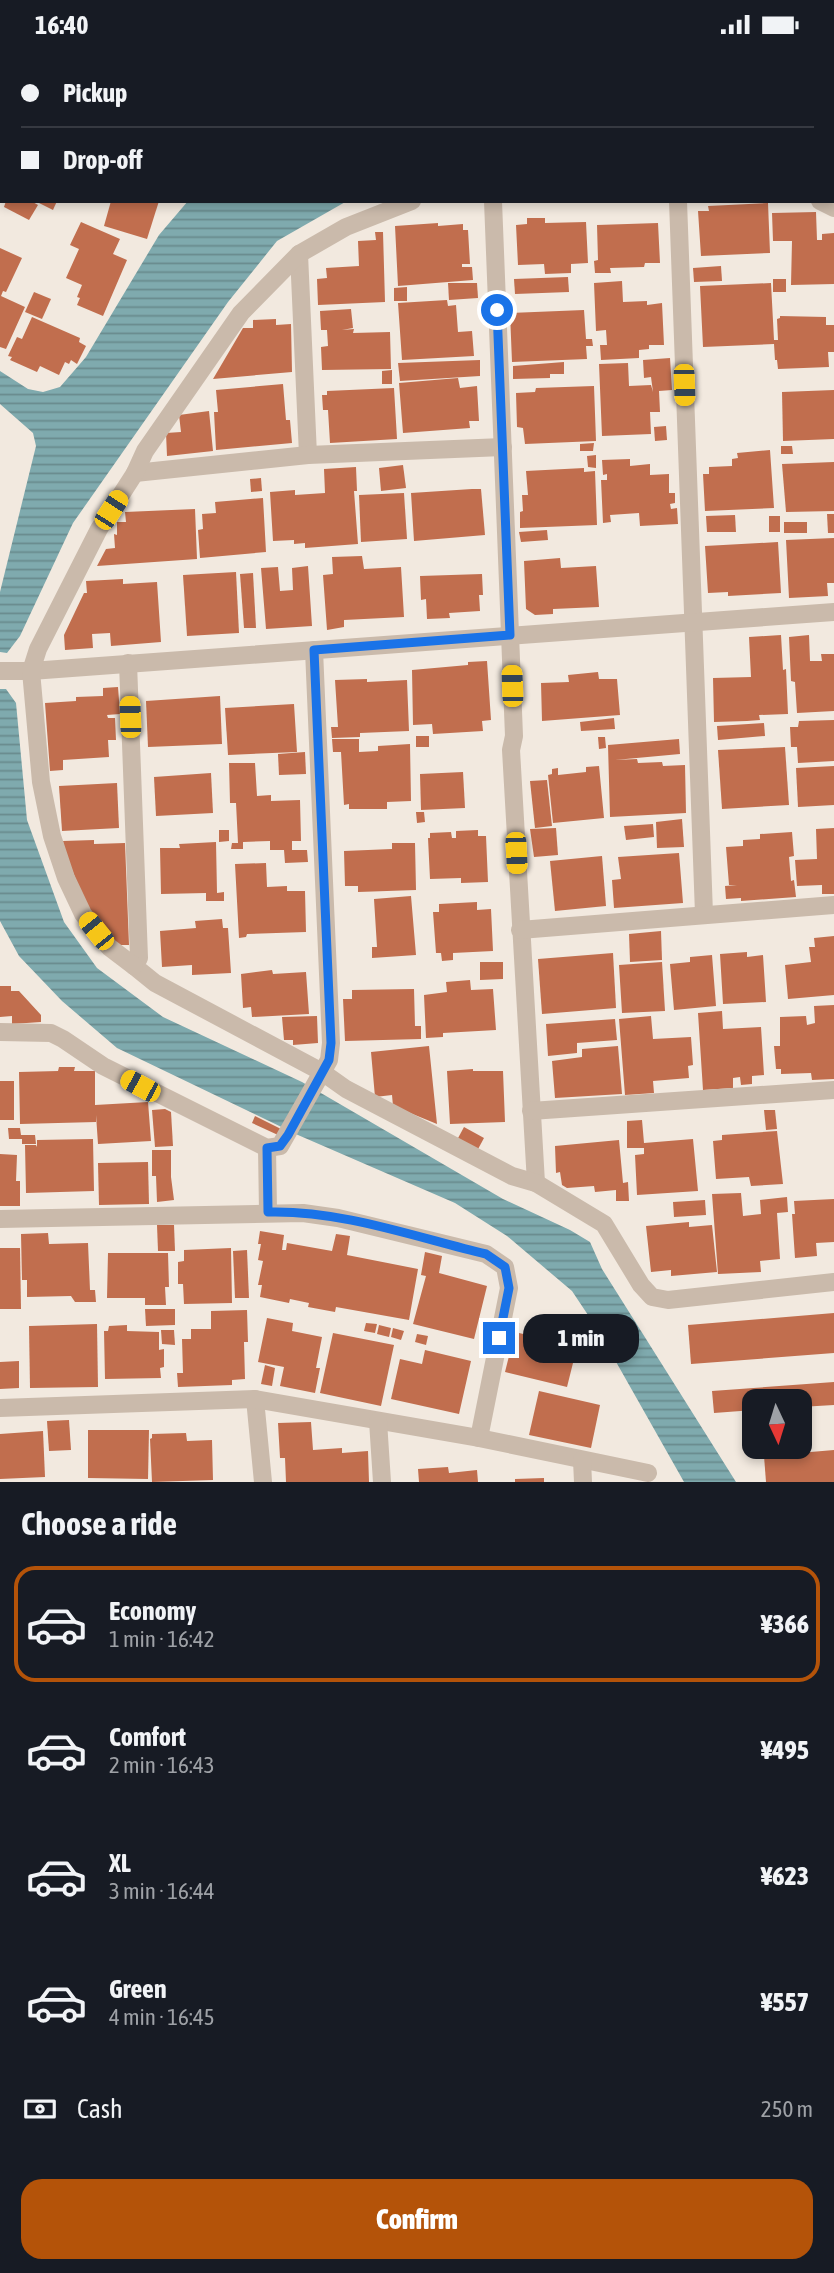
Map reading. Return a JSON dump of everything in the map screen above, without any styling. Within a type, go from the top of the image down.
[{"type":"street","points":[[16,671],[38,649],[99,529],[135,474],[152,439],[242,313],[299,254],[346,227],[407,203]]},
{"type":"street","points":[[493,203],[514,736],[511,750],[536,1183]]},
{"type":"street","points":[[677,203],[704,914]]},
{"type":"street","points":[[299,254],[308,455]]},
{"type":"street","points":[[135,474],[308,455],[503,446]]},
{"type":"street","points":[[16,671],[834,612]]},
{"type":"street","points":[[0,1033],[51,1033],[114,1072],[267,1148],[280,1146],[329,1060],[331,1043],[314,650]]},
{"type":"street","points":[[128,663],[139,958],[134,966]]},
{"type":"street","points":[[16,671],[52,836],[66,878],[83,914],[109,947],[155,983],[319,1077],[512,1176],[536,1183],[604,1224],[641,1285],[652,1297],[668,1300],[834,1282]]},
{"type":"street","points":[[520,930],[834,905]]},
{"type":"street","points":[[531,1111],[834,1090]]},
{"type":"street","points":[[267,1148],[268,1212]]},
{"type":"street","points":[[0,1219],[303,1213],[338,1218],[486,1254],[505,1267],[509,1288],[479,1438]]},
{"type":"street","points":[[256,1399],[263,1482]]},
{"type":"street","points":[[0,1408],[256,1399],[479,1438],[648,1472]]},
{"type":"street","points":[[378,1421],[382,1482]]},
{"type":"street","points":[[582,1460],[583,1482]]},
{"type":"water","points":[[186,203],[344,203],[277,241],[228,302],[73,523],[20,636],[7,653],[0,652],[0,592],[36,446],[33,433],[0,404],[0,371],[28,389],[43,392],[60,387],[86,357],[159,235]]},
{"type":"water","points":[[0,689],[6,689],[16,703],[27,820],[64,922],[97,968],[163,1017],[302,1082],[503,1199],[590,1242],[602,1269],[736,1482],[684,1482],[598,1330],[572,1291],[507,1236],[455,1203],[298,1135],[117,1048],[62,1001],[19,956],[0,921]]},
{"type":"building","points":[[5,203],[38,205],[29,220],[4,207]]},
{"type":"building","points":[[39,203],[56,203],[53,210]]},
{"type":"building","points":[[110,203],[158,203],[147,239],[104,226]]},
{"type":"building","points":[[768,203],[770,253],[701,256],[698,211],[709,211],[708,206]]},
{"type":"building","points":[[816,212],[817,240],[822,240],[822,234],[834,233],[834,284],[791,285],[792,241],[773,241],[772,213]]},
{"type":"building","points":[[527,218],[545,218],[545,223],[586,222],[588,263],[571,264],[571,273],[545,274],[544,264],[518,265],[516,225],[527,224]]},
{"type":"building","points":[[81,222],[120,239],[113,254],[127,260],[103,316],[77,305],[82,285],[66,278],[79,249],[70,245]]},
{"type":"building","points":[[438,223],[438,226],[463,224],[463,230],[468,230],[470,264],[462,264],[462,267],[472,267],[473,280],[398,286],[395,226]]},
{"type":"building","points":[[658,223],[660,263],[645,263],[644,267],[610,268],[611,273],[595,273],[594,261],[598,260],[597,225]]},
{"type":"building","points":[[375,232],[383,232],[385,302],[318,305],[317,279],[327,278],[326,268],[359,266],[358,241],[376,240]]},
{"type":"building","points":[[0,248],[22,258],[6,292],[3,291],[1,296],[25,307],[6,349],[0,347]]},
{"type":"building","points":[[721,266],[722,281],[694,282],[693,268]]},
{"type":"building","points":[[568,277],[569,292],[515,294],[514,279]]},
{"type":"building","points":[[773,279],[786,279],[786,292],[773,292]]},
{"type":"building","points":[[622,281],[623,302],[647,301],[647,305],[662,303],[664,345],[649,345],[649,349],[639,350],[639,358],[601,360],[600,345],[607,345],[606,330],[596,331],[594,283]]},
{"type":"building","points":[[448,283],[477,283],[478,298],[449,300]]},
{"type":"building","points":[[771,283],[774,340],[778,340],[777,319],[780,316],[826,317],[826,325],[834,325],[834,352],[828,352],[829,367],[778,369],[774,344],[703,347],[700,286]]},
{"type":"building","points":[[407,287],[407,301],[394,301],[394,288]]},
{"type":"building","points":[[34,292],[51,299],[42,319],[25,312]]},
{"type":"building","points":[[447,300],[448,306],[456,305],[458,332],[472,331],[474,356],[402,360],[398,303]]},
{"type":"building","points":[[351,309],[353,328],[342,330],[354,329],[353,333],[390,332],[391,369],[322,370],[321,347],[328,346],[327,330],[321,330],[320,311]]},
{"type":"building","points":[[584,310],[586,339],[592,339],[593,346],[586,346],[587,359],[512,362],[510,313]]},
{"type":"building","points":[[32,317],[80,338],[79,342],[86,346],[77,364],[71,360],[69,364],[65,362],[59,375],[40,366],[37,372],[10,360],[12,357],[8,356],[17,337],[22,339]]},
{"type":"building","points":[[276,319],[276,325],[291,324],[292,372],[213,379],[243,328],[253,328],[253,320]]},
{"type":"building","points":[[670,358],[672,390],[659,391],[660,412],[650,412],[651,434],[602,436],[599,364],[628,363],[629,386],[651,385],[653,392],[651,377],[644,378],[643,360]]},
{"type":"building","points":[[480,360],[480,376],[400,381],[398,363]]},
{"type":"building","points":[[564,362],[564,374],[550,374],[550,378],[513,379],[513,366]]},
{"type":"building","points":[[392,370],[392,384],[382,384],[382,371]]},
{"type":"building","points":[[458,378],[460,388],[477,386],[479,421],[469,421],[470,428],[403,433],[399,383]]},
{"type":"building","points":[[283,384],[286,420],[290,420],[292,443],[216,450],[216,390]]},
{"type":"building","points":[[594,386],[596,441],[525,444],[523,428],[517,427],[516,393],[535,392],[536,388]]},
{"type":"building","points":[[394,388],[397,439],[330,443],[328,410],[323,410],[322,395],[327,395],[327,391]]},
{"type":"building","points":[[834,390],[834,439],[783,441],[782,392]]},
{"type":"building","points":[[209,411],[213,451],[167,456],[166,433],[181,432],[179,415]]},
{"type":"building","points":[[666,426],[667,440],[655,441],[654,427]]},
{"type":"building","points":[[594,443],[593,451],[580,451],[580,444]]},
{"type":"building","points":[[781,446],[792,446],[793,454],[781,454]]},
{"type":"building","points":[[770,450],[774,508],[705,511],[703,474],[709,474],[709,467],[732,466],[732,459],[738,458],[737,453]]},
{"type":"building","points":[[596,455],[596,468],[588,467],[587,456]]},
{"type":"building","points":[[630,459],[630,466],[650,464],[650,475],[669,474],[669,493],[675,493],[675,503],[670,504],[671,509],[677,508],[678,524],[640,526],[639,513],[610,515],[611,522],[603,523],[601,480],[607,480],[607,474],[603,475],[602,460]]},
{"type":"building","points":[[834,462],[834,511],[786,512],[782,464]]},
{"type":"building","points":[[403,465],[406,488],[381,491],[379,468]]},
{"type":"building","points":[[356,467],[357,491],[354,491],[358,544],[305,548],[305,543],[294,544],[294,540],[273,541],[270,492],[295,490],[295,495],[325,493],[324,469]]},
{"type":"building","points":[[584,468],[584,472],[595,471],[597,525],[520,528],[522,495],[528,495],[526,471]]},
{"type":"building","points":[[261,478],[262,491],[251,492],[250,479]]},
{"type":"building","points":[[481,489],[485,535],[414,541],[411,493]]},
{"type":"building","points":[[404,493],[407,539],[361,542],[359,495]]},
{"type":"building","points":[[263,498],[266,552],[200,558],[198,530],[203,529],[202,514],[216,513],[215,502]]},
{"type":"building","points":[[195,509],[197,559],[97,566],[106,549],[115,548],[117,522],[126,522],[125,512]]},
{"type":"building","points":[[827,514],[834,514],[834,533],[828,533]]},
{"type":"building","points":[[735,515],[736,532],[707,532],[706,516]]},
{"type":"building","points":[[769,516],[780,516],[780,532],[769,532]]},
{"type":"building","points":[[784,522],[807,522],[807,533],[784,533]]},
{"type":"building","points":[[547,530],[548,540],[521,542],[519,532]]},
{"type":"building","points":[[834,538],[834,583],[827,583],[828,596],[789,598],[786,540]]},
{"type":"building","points":[[778,542],[781,593],[728,596],[728,592],[708,593],[705,546]]},
{"type":"building","points":[[362,556],[364,569],[401,567],[404,617],[344,620],[344,627],[327,630],[323,575],[333,574],[332,557]]},
{"type":"building","points":[[560,558],[561,568],[596,566],[599,607],[553,609],[553,614],[535,615],[526,609],[524,561]]},
{"type":"building","points":[[308,566],[312,626],[266,629],[261,568],[278,567],[280,591],[293,590],[292,568]]},
{"type":"building","points":[[236,572],[239,633],[187,636],[183,575]]},
{"type":"building","points":[[253,573],[256,628],[244,628],[240,574]]},
{"type":"building","points":[[482,574],[483,595],[479,595],[480,611],[449,613],[450,618],[427,619],[426,599],[421,600],[420,576]]},
{"type":"building","points":[[123,579],[123,584],[157,582],[161,642],[111,646],[110,633],[92,634],[93,648],[65,650],[64,635],[84,593],[87,593],[86,581]]},
{"type":"building","points":[[781,635],[788,714],[759,715],[760,720],[714,722],[713,678],[751,677],[749,637]]},
{"type":"building","points":[[809,635],[810,661],[822,661],[821,654],[834,654],[834,711],[797,713],[795,682],[791,681],[789,637]]},
{"type":"building","points":[[487,661],[491,720],[482,721],[483,731],[433,734],[432,724],[413,725],[412,670]]},
{"type":"building","points":[[598,672],[599,679],[617,679],[620,715],[542,721],[541,683],[569,682],[568,675]]},
{"type":"building","points":[[367,679],[367,682],[407,680],[409,731],[360,733],[360,737],[332,738],[331,727],[338,727],[335,680]]},
{"type":"building","points":[[118,687],[120,714],[107,715],[108,718],[115,718],[116,740],[108,740],[109,757],[63,760],[63,770],[50,771],[45,703],[76,701],[76,697],[103,696],[103,688]]},
{"type":"building","points":[[220,696],[222,744],[148,747],[146,701]]},
{"type":"building","points":[[294,704],[297,752],[228,755],[225,708]]},
{"type":"building","points":[[614,718],[615,729],[581,731],[580,722]]},
{"type":"building","points":[[834,720],[834,761],[798,763],[797,747],[791,747],[790,727],[798,727],[799,721]]},
{"type":"building","points":[[764,723],[765,736],[718,740],[717,726]]},
{"type":"building","points":[[416,736],[429,736],[429,747],[416,747]]},
{"type":"building","points":[[598,737],[605,737],[606,748],[599,749]]},
{"type":"building","points":[[332,739],[359,739],[359,752],[378,751],[378,746],[410,744],[411,801],[387,802],[387,809],[349,809],[349,804],[344,805],[341,752],[333,752]]},
{"type":"building","points":[[679,739],[680,754],[615,760],[662,762],[663,766],[685,765],[686,813],[610,817],[608,745]]},
{"type":"building","points":[[785,747],[789,805],[722,809],[718,750]]},
{"type":"building","points":[[305,752],[306,774],[279,775],[278,754]]},
{"type":"building","points":[[229,763],[255,763],[257,796],[271,795],[271,801],[300,800],[301,841],[292,841],[292,850],[307,850],[308,862],[285,863],[284,850],[270,850],[270,841],[243,842],[243,849],[231,849],[232,843],[238,843],[236,803],[230,803]]},
{"type":"building","points":[[599,766],[604,818],[553,823],[548,775],[552,774],[552,769],[558,768],[558,775],[586,772],[586,767]]},
{"type":"building","points":[[834,766],[834,805],[798,807],[796,768]]},
{"type":"building","points":[[463,772],[465,808],[421,810],[420,774]]},
{"type":"building","points":[[211,773],[213,813],[156,816],[154,777]]},
{"type":"building","points":[[547,780],[552,826],[535,828],[530,781]]},
{"type":"building","points":[[117,783],[119,828],[62,831],[59,786]]},
{"type":"building","points":[[416,812],[424,812],[425,822],[417,823]]},
{"type":"building","points":[[682,819],[684,847],[657,848],[656,822]]},
{"type":"building","points":[[653,824],[654,837],[626,840],[624,826]]},
{"type":"building","points":[[556,828],[558,855],[534,857],[530,829]]},
{"type":"building","points":[[834,828],[834,894],[822,894],[822,885],[797,886],[795,860],[817,859],[816,829]]},
{"type":"building","points":[[219,830],[229,830],[229,841],[219,842]]},
{"type":"building","points":[[478,830],[478,836],[486,836],[488,882],[461,883],[461,878],[430,879],[430,833],[451,832],[452,838],[456,838],[456,831]]},
{"type":"building","points":[[792,832],[794,856],[789,857],[791,881],[794,880],[796,897],[741,901],[741,898],[726,899],[725,886],[737,885],[729,885],[726,847],[743,846],[743,840],[760,839],[760,834]]},
{"type":"building","points":[[94,840],[94,844],[125,843],[129,945],[119,945],[104,930],[85,903],[64,849],[63,841]]},
{"type":"building","points":[[216,842],[217,893],[224,892],[224,901],[206,901],[206,893],[161,894],[160,848],[180,848],[179,844]]},
{"type":"building","points":[[392,843],[415,843],[416,890],[358,892],[358,886],[345,886],[344,851],[392,849]]},
{"type":"building","points":[[679,853],[683,903],[614,908],[612,880],[621,879],[618,857]]},
{"type":"building","points":[[602,856],[606,906],[555,911],[550,861]]},
{"type":"building","points":[[266,863],[267,887],[287,886],[287,891],[305,891],[306,932],[247,934],[246,937],[239,938],[235,864]]},
{"type":"building","points":[[411,896],[416,955],[372,958],[372,947],[377,947],[374,899]]},
{"type":"building","points":[[477,902],[477,910],[491,909],[493,951],[453,953],[453,960],[442,961],[441,953],[436,953],[433,912],[439,912],[439,904]]},
{"type":"building","points":[[222,919],[223,928],[228,928],[231,973],[192,975],[192,965],[162,967],[160,931],[196,928],[195,921]]},
{"type":"building","points":[[661,931],[662,960],[630,962],[629,934]]},
{"type":"building","points":[[834,936],[834,995],[788,999],[785,965],[811,962],[809,947],[815,947],[814,938]]},
{"type":"building","points":[[747,952],[747,957],[763,955],[766,1002],[723,1004],[720,954]]},
{"type":"building","points":[[613,953],[616,1008],[542,1014],[538,959]]},
{"type":"building","points":[[712,955],[716,1006],[674,1010],[670,964],[690,962],[690,957]]},
{"type":"building","points":[[480,962],[503,962],[503,979],[480,980]]},
{"type":"building","points":[[662,962],[665,1011],[622,1013],[619,965]]},
{"type":"building","points":[[272,970],[273,974],[306,972],[309,1014],[252,1017],[251,1007],[243,1008],[241,974]]},
{"type":"building","points":[[470,980],[471,990],[493,989],[496,1030],[443,1033],[443,1037],[426,1038],[424,995],[447,992],[446,982]]},
{"type":"building","points":[[0,986],[11,986],[11,991],[19,991],[41,1015],[41,1022],[12,1024],[12,1016],[0,1017]]},
{"type":"building","points":[[414,989],[415,1026],[421,1026],[421,1039],[345,1041],[343,999],[352,999],[352,990]]},
{"type":"building","points":[[834,1005],[834,1079],[812,1080],[811,1073],[781,1074],[781,1069],[776,1069],[774,1046],[780,1046],[780,1017],[806,1016],[807,1025],[815,1023],[814,1006]]},
{"type":"building","points":[[722,1011],[723,1029],[761,1027],[764,1075],[752,1076],[752,1084],[741,1085],[740,1077],[733,1078],[733,1088],[703,1090],[698,1013]]},
{"type":"building","points":[[317,1016],[318,1043],[293,1045],[293,1040],[284,1040],[282,1017]]},
{"type":"building","points":[[651,1016],[653,1039],[691,1037],[693,1065],[688,1066],[689,1078],[653,1081],[654,1093],[625,1095],[619,1019]]},
{"type":"building","points":[[615,1019],[617,1040],[577,1043],[577,1053],[548,1056],[546,1024]]},
{"type":"building","points":[[429,1046],[437,1124],[393,1106],[392,1095],[375,1097],[371,1052]]},
{"type":"building","points":[[618,1046],[622,1094],[555,1098],[552,1061],[582,1057],[582,1049]]},
{"type":"building","points":[[59,1067],[75,1067],[74,1071],[95,1071],[95,1105],[148,1102],[151,1141],[98,1144],[96,1115],[96,1122],[20,1124],[19,1072],[58,1071]]},
{"type":"building","points":[[447,1071],[503,1071],[505,1122],[450,1124]]},
{"type":"building","points":[[0,1081],[14,1081],[14,1120],[0,1120]]},
{"type":"building","points":[[165,1109],[171,1112],[173,1146],[155,1147],[152,1110]]},
{"type":"building","points":[[764,1110],[775,1110],[777,1129],[766,1130]]},
{"type":"building","points":[[255,1116],[281,1129],[278,1135],[252,1123]]},
{"type":"building","points":[[642,1120],[644,1143],[693,1139],[698,1191],[637,1195],[635,1155],[644,1154],[644,1148],[627,1148],[627,1121]]},
{"type":"building","points":[[464,1127],[484,1138],[477,1151],[457,1140]]},
{"type":"building","points":[[8,1128],[20,1128],[21,1135],[35,1135],[36,1144],[22,1144],[22,1139],[9,1139]]},
{"type":"building","points":[[777,1131],[783,1184],[751,1186],[749,1177],[716,1179],[713,1141],[722,1140],[722,1135]]},
{"type":"building","points":[[93,1139],[94,1191],[26,1193],[25,1145],[37,1147],[37,1140]]},
{"type":"building","points":[[619,1140],[623,1183],[628,1182],[629,1201],[616,1201],[616,1190],[595,1192],[594,1186],[567,1188],[562,1185],[560,1172],[556,1173],[555,1146]]},
{"type":"building","points":[[152,1150],[171,1150],[174,1200],[157,1202],[156,1176],[152,1176]]},
{"type":"building","points":[[0,1154],[17,1155],[16,1181],[20,1181],[20,1206],[0,1206]]},
{"type":"building","points":[[148,1162],[149,1204],[99,1205],[98,1163]]},
{"type":"building","points":[[741,1193],[743,1216],[761,1214],[760,1200],[787,1197],[788,1212],[777,1213],[780,1259],[760,1261],[761,1272],[718,1274],[712,1194]]},
{"type":"building","points":[[834,1199],[834,1242],[816,1243],[817,1256],[795,1258],[792,1214],[795,1214],[794,1201]]},
{"type":"building","points":[[705,1200],[706,1215],[674,1217],[673,1202]]},
{"type":"building","points":[[689,1222],[689,1227],[712,1225],[717,1272],[671,1276],[671,1270],[651,1272],[646,1226]]},
{"type":"building","points":[[157,1225],[174,1225],[175,1251],[158,1251]]},
{"type":"building","points":[[260,1231],[284,1235],[282,1250],[286,1250],[287,1243],[332,1251],[336,1234],[350,1236],[347,1255],[418,1269],[409,1320],[336,1307],[335,1312],[308,1307],[309,1303],[290,1299],[289,1303],[260,1297],[262,1285],[258,1285],[263,1261],[258,1260]]},
{"type":"building","points":[[48,1233],[49,1244],[88,1243],[90,1290],[95,1290],[96,1302],[75,1302],[71,1296],[27,1297],[27,1280],[22,1280],[21,1234]]},
{"type":"building","points":[[0,1248],[20,1248],[21,1309],[0,1309]]},
{"type":"building","points":[[231,1248],[232,1303],[184,1304],[183,1284],[178,1284],[178,1262],[184,1261],[184,1250]]},
{"type":"building","points":[[247,1250],[249,1298],[235,1298],[233,1251]]},
{"type":"building","points":[[425,1252],[442,1256],[439,1273],[487,1286],[474,1339],[413,1324],[426,1276],[421,1275]]},
{"type":"building","points":[[108,1253],[168,1253],[169,1287],[165,1287],[166,1305],[145,1305],[145,1298],[107,1298]]},
{"type":"building","points":[[145,1309],[175,1309],[175,1325],[146,1326]]},
{"type":"building","points":[[247,1310],[245,1379],[232,1380],[232,1385],[178,1387],[177,1373],[183,1373],[182,1339],[191,1339],[191,1329],[211,1329],[211,1311]]},
{"type":"building","points":[[834,1313],[834,1353],[691,1364],[688,1325]]},
{"type":"building","points":[[267,1318],[293,1323],[292,1331],[322,1337],[316,1368],[320,1368],[315,1393],[280,1386],[284,1367],[258,1362]]},
{"type":"building","points":[[366,1323],[377,1324],[375,1333],[364,1331]]},
{"type":"building","points":[[97,1324],[98,1387],[30,1388],[29,1326]]},
{"type":"building","points":[[127,1325],[127,1331],[159,1332],[159,1350],[164,1349],[161,1378],[105,1379],[104,1331],[108,1331],[109,1326]]},
{"type":"building","points":[[379,1325],[391,1328],[389,1337],[377,1334]]},
{"type":"building","points":[[393,1328],[404,1331],[401,1340],[391,1337]]},
{"type":"building","points":[[161,1330],[174,1330],[175,1345],[162,1344]]},
{"type":"building","points":[[515,1332],[577,1347],[567,1387],[505,1372]]},
{"type":"building","points":[[333,1333],[394,1345],[381,1406],[320,1393]]},
{"type":"building","points":[[417,1334],[428,1336],[426,1345],[415,1342]]},
{"type":"building","points":[[425,1350],[471,1361],[459,1414],[391,1399],[400,1359],[422,1364]]},
{"type":"building","points":[[19,1361],[19,1388],[0,1389],[0,1362]]},
{"type":"building","points":[[265,1365],[275,1368],[272,1386],[261,1384]]},
{"type":"building","points":[[834,1382],[834,1405],[812,1406],[812,1389],[742,1389],[742,1411],[714,1413],[712,1391]]},
{"type":"building","points":[[539,1391],[600,1405],[591,1448],[529,1435]]},
{"type":"building","points":[[69,1420],[71,1450],[49,1451],[47,1421]]},
{"type":"building","points":[[311,1422],[313,1450],[342,1448],[342,1453],[368,1451],[369,1482],[286,1482],[285,1458],[280,1458],[278,1423]]},
{"type":"building","points":[[88,1430],[149,1430],[148,1479],[88,1478]]},
{"type":"building","points":[[43,1431],[45,1477],[0,1479],[0,1434]]},
{"type":"building","points":[[186,1433],[187,1441],[212,1440],[213,1480],[152,1482],[152,1434]]},
{"type":"building","points":[[834,1450],[834,1482],[766,1482],[764,1459],[812,1459],[812,1452]]},
{"type":"building","points":[[448,1467],[449,1473],[477,1470],[478,1482],[419,1482],[418,1469]]},
{"type":"building","points":[[544,1478],[544,1482],[515,1482],[515,1479]]},
{"type":"route","points":[[497,310],[510,635],[314,650],[331,1043],[329,1060],[288,1135],[280,1146],[267,1148],[268,1212],[338,1218],[486,1254],[505,1267],[509,1288],[499,1338]]}]
